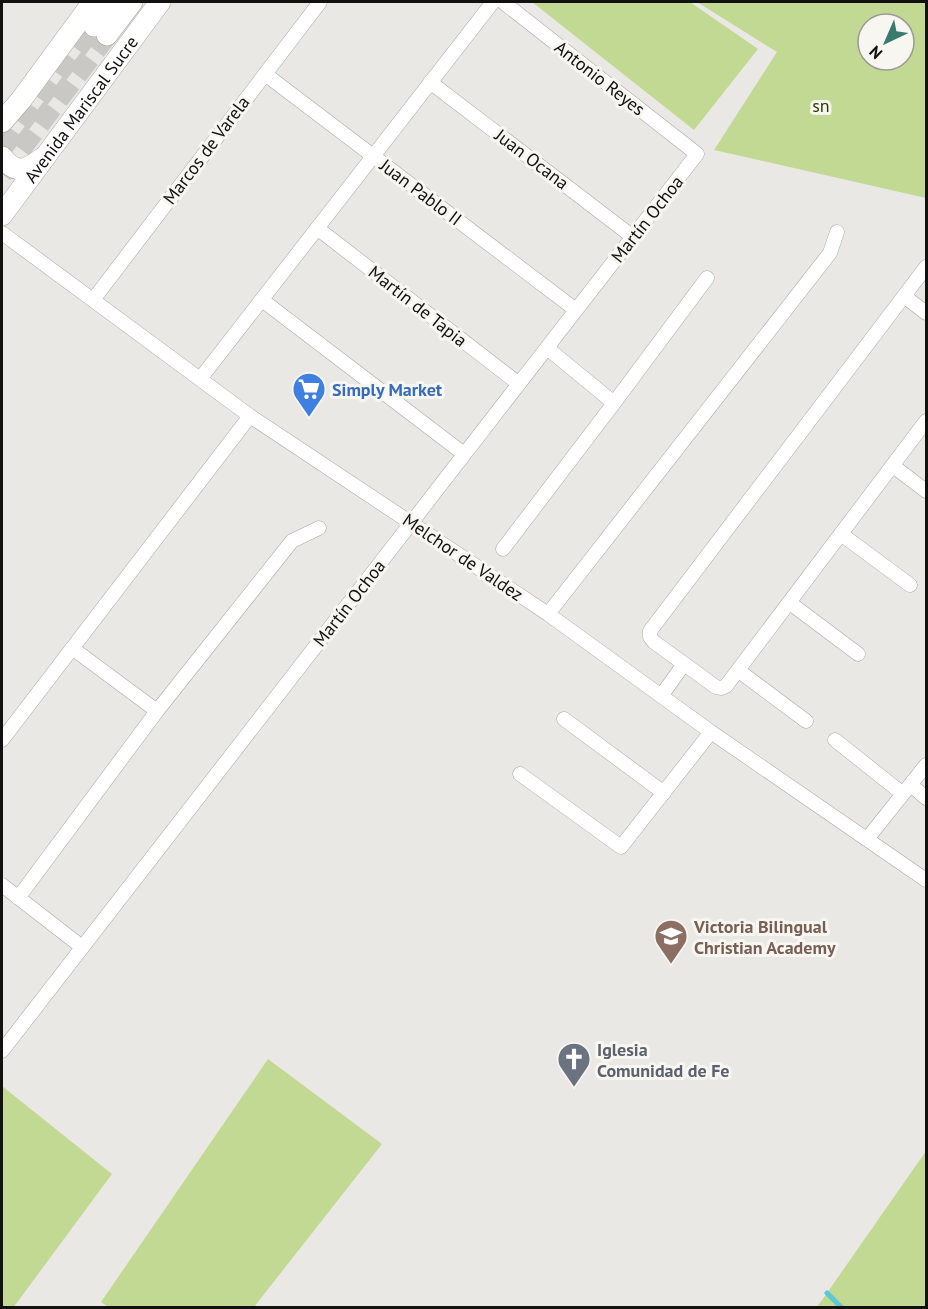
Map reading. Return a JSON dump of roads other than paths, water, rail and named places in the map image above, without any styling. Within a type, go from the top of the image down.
[{"type":"main road","points":[[2,122],[21,100],[93,2]]},
{"type":"main road","name":"Avenida Mariscal Sucre","points":[[112,2],[100,30],[132,2]]},
{"type":"main road","name":"Avenida Mariscal Sucre","points":[[2,215],[160,2]]},
{"type":"main road","points":[[2,136],[21,100]]},
{"type":"main road","points":[[2,157],[12,167],[19,169],[30,167],[45,155]]},
{"type":"street","name":"Marcos de Varela","points":[[93,300],[320,2]]},
{"type":"street","points":[[200,379],[493,2]]},
{"type":"street","name":"Antonio Reyes","points":[[503,2],[697,154]]},
{"type":"street","name":"Juan Pablo II","points":[[265,74],[576,310]]},
{"type":"street","name":"Juan Ocana","points":[[430,82],[633,237]]},
{"type":"street","name":"Martín Ochoa","points":[[2,1051],[697,154]]},
{"type":"street","name":"Martín de Tapia","points":[[317,228],[519,384]]},
{"type":"street","points":[[548,614],[830,253],[837,232]]},
{"type":"street","name":"Melchor de Valdez","points":[[2,233],[250,416],[548,614],[711,732],[927,880]]},
{"type":"street","points":[[927,267],[650,631],[650,637],[716,687],[726,686],[927,421]]},
{"type":"street","points":[[503,549],[707,278]]},
{"type":"street","points":[[904,296],[927,313]]},
{"type":"street","points":[[262,300],[465,454]]},
{"type":"street","points":[[547,348],[614,403]]},
{"type":"street","points":[[2,740],[250,416]]},
{"type":"street","points":[[893,466],[927,491]]},
{"type":"street","points":[[18,898],[157,711],[292,542],[319,528]]},
{"type":"street","points":[[841,534],[910,585]]},
{"type":"street","points":[[790,603],[858,654]]},
{"type":"street","points":[[72,648],[157,711]]},
{"type":"street","points":[[661,696],[684,664]]},
{"type":"street","points":[[739,671],[806,721]]},
{"type":"street","points":[[564,719],[664,793]]},
{"type":"street","points":[[520,774],[621,847],[711,732]]},
{"type":"street","points":[[835,740],[907,790],[927,798]]},
{"type":"street","points":[[867,839],[927,765]]},
{"type":"street","points":[[2,885],[82,947]]},
{"type":"waterway","points":[[827,1293],[842,1308]]},
{"type":"tunnel","points":[[2,148],[94,26]]},
{"type":"tunnel","points":[[2,174],[107,35]]},
{"type":"place","name":"Simply Market","points":[[309,418]]},
{"type":"place","name":"Victoria Bilingual Christian Academy","points":[[671,965]]},
{"type":"place","name":"Iglesia Comunidad de Fe","points":[[574,1088]]},
{"type":"park label","name":"sn","points":[[821,105]]}]
